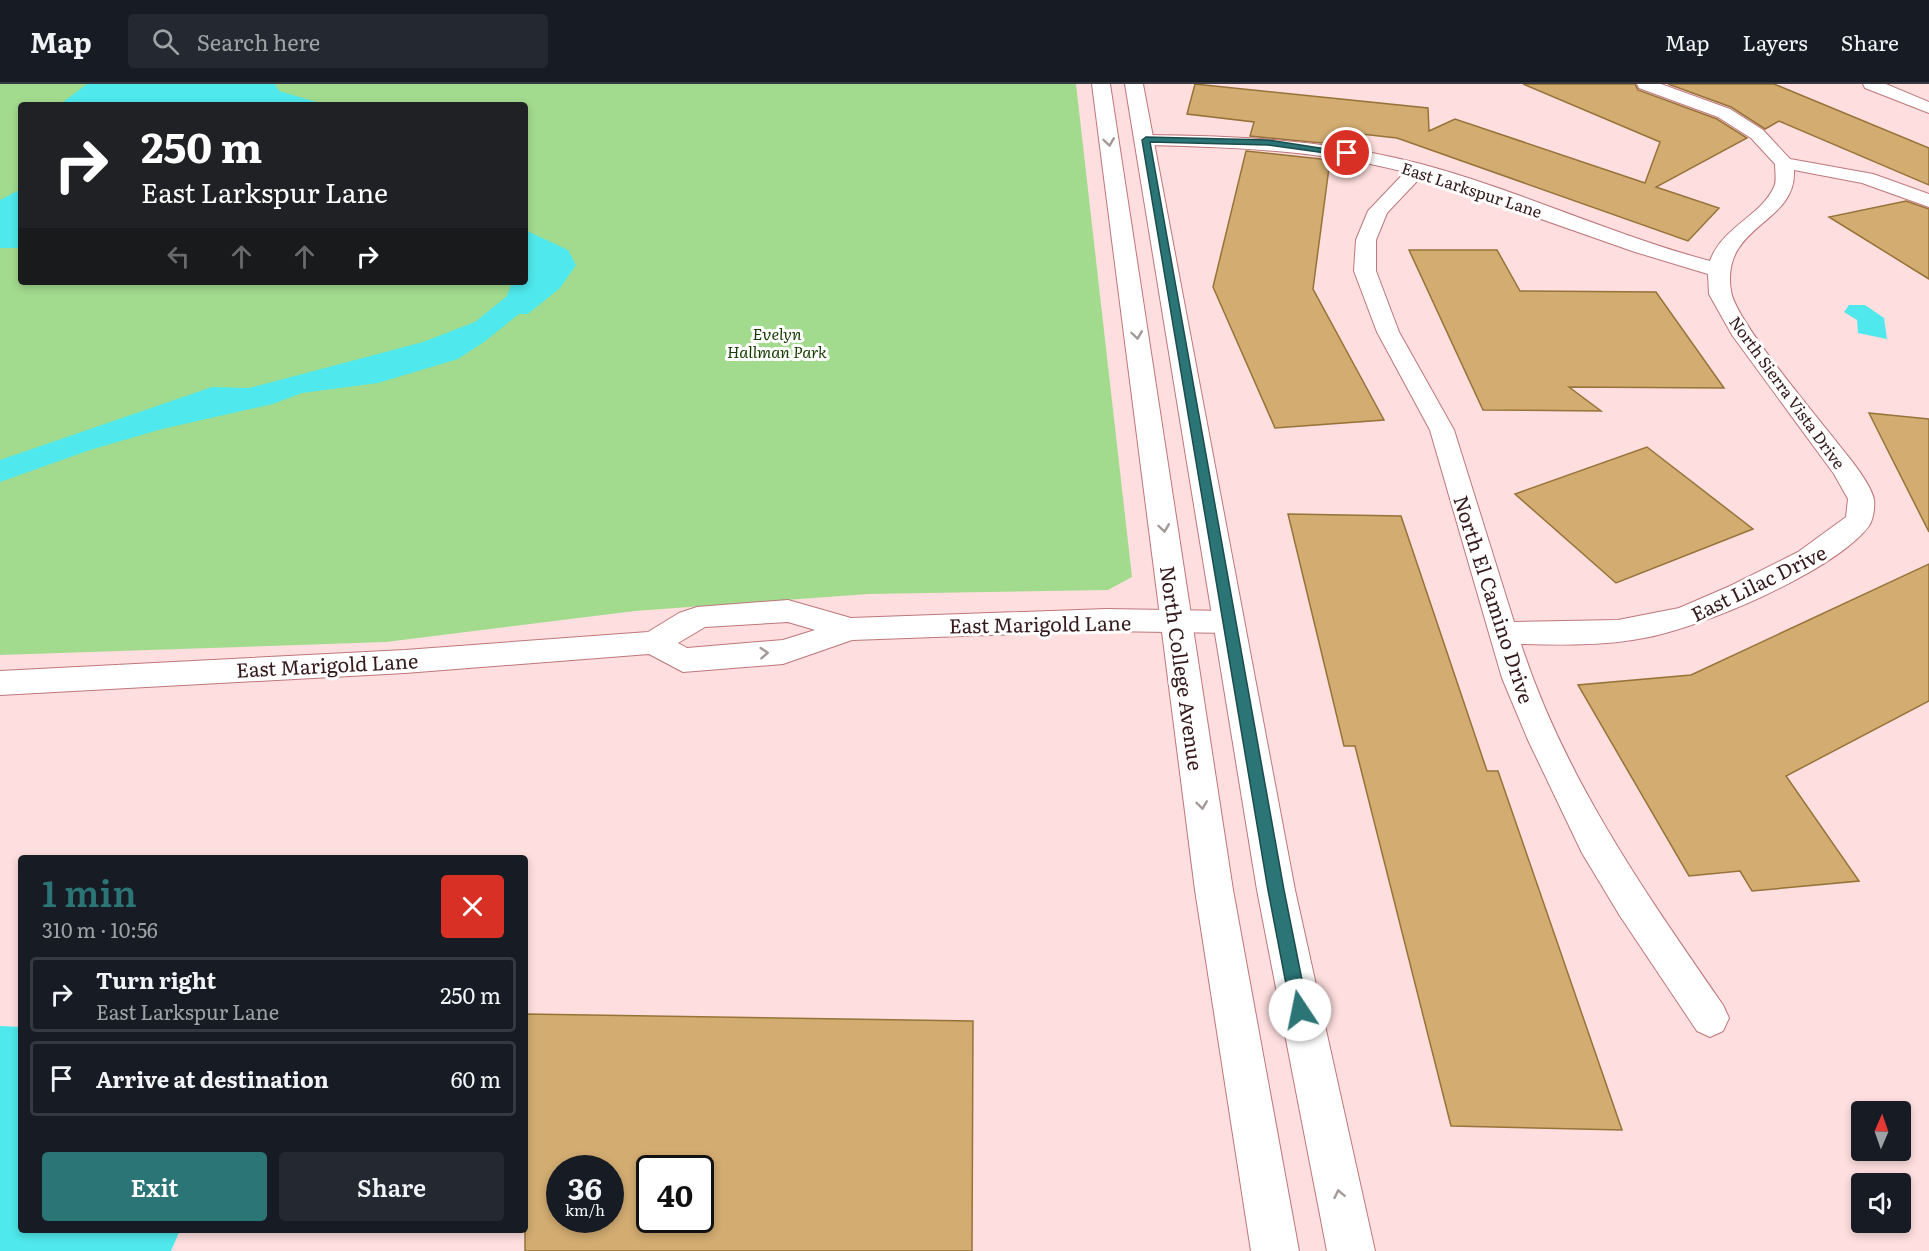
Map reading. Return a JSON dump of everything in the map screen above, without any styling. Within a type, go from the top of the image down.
[{"type":"street","name":"North College Avenue","points":[[1101,84],[1214,890],[1275,1251]]},
{"type":"street","points":[[1134,84],[1146,140],[1276,890],[1351,1251]]},
{"type":"street","points":[[1645,84],[1724,113],[1757,135],[1784,163],[1866,178],[1929,201]]},
{"type":"street","points":[[1871,84],[1929,108]]},
{"type":"street","name":"East Larkspur Lane","points":[[1146,140],[1236,141],[1309,147],[1418,169],[1633,246],[1718,270]]},
{"type":"street","points":[[1718,270],[1724,251],[1744,228],[1775,202],[1785,185],[1784,163]]},
{"type":"street","name":"North El Camino Drive","points":[[1418,169],[1378,211],[1366,240],[1365,271],[1388,332],[1442,430],[1517,678],[1544,740],[1594,842],[1632,904],[1710,1018]]},
{"type":"street","name":"North Sierra Vista Drive","points":[[1718,270],[1720,294],[1743,335],[1845,470],[1861,500],[1859,520]]},
{"type":"street","name":"East Lilac Drive","points":[[1503,633],[1571,633],[1625,629],[1683,618],[1749,590],[1808,560],[1835,544],[1859,520]]},
{"type":"street","name":"East Marigold Lane","points":[[0,683],[408,660],[653,642],[692,617],[705,616],[788,611],[851,629]]},
{"type":"street","name":"East Marigold Lane","points":[[653,642],[683,660],[783,652],[851,629],[1106,620],[1230,622]]},
{"type":"green space","name":"Evelyn Hallman Park","points":[[0,84],[1076,84],[1132,577],[1108,590],[868,594],[635,611],[386,642],[0,655]]},
{"type":"water","points":[[87,84],[275,84],[279,91],[317,102],[63,102]]},
{"type":"water","points":[[18,191],[18,248],[0,248],[0,200]]},
{"type":"water","points":[[528,231],[568,250],[576,265],[560,288],[528,314],[519,314],[458,359],[378,383],[302,393],[273,404],[162,429],[90,450],[0,482],[0,460],[212,387],[249,388],[423,342],[475,322],[507,296],[511,285],[528,285]]},
{"type":"water","points":[[1849,305],[1865,305],[1884,318],[1887,339],[1858,333],[1857,320],[1844,312]]},
{"type":"water","points":[[0,1026],[18,1027],[18,1233],[179,1233],[171,1251],[0,1251]]},
{"type":"building","points":[[1195,84],[1428,108],[1429,131],[1455,119],[1645,183],[1660,142],[1523,84],[1635,84],[1638,90],[1717,119],[1747,138],[1656,187],[1719,208],[1688,241],[1397,138],[1334,131],[1332,144],[1250,136],[1254,122],[1187,114]]},
{"type":"building","points":[[1668,84],[1774,84],[1929,148],[1929,185],[1779,121],[1765,129],[1731,107]]},
{"type":"building","points":[[1246,151],[1330,160],[1313,289],[1384,420],[1275,428],[1213,287]]},
{"type":"building","points":[[1906,201],[1929,209],[1929,279],[1829,217]]},
{"type":"building","points":[[1409,250],[1497,250],[1520,291],[1656,292],[1724,388],[1569,387],[1601,411],[1483,410]]},
{"type":"building","points":[[1869,413],[1929,419],[1929,532],[1883,441]]},
{"type":"building","points":[[1647,447],[1753,529],[1616,583],[1515,494]]},
{"type":"building","points":[[1288,514],[1401,516],[1487,771],[1498,771],[1622,1130],[1451,1126],[1355,746],[1344,746]]},
{"type":"building","points":[[1929,564],[1929,701],[1786,776],[1859,881],[1752,891],[1740,871],[1689,876],[1578,685],[1691,675]]},
{"type":"building","points":[[528,1014],[973,1021],[972,1251],[525,1251],[525,1233],[528,1233]]},
{"type":"route","points":[[1300,1010],[1276,890],[1146,140],[1268,143],[1347,153]]}]
